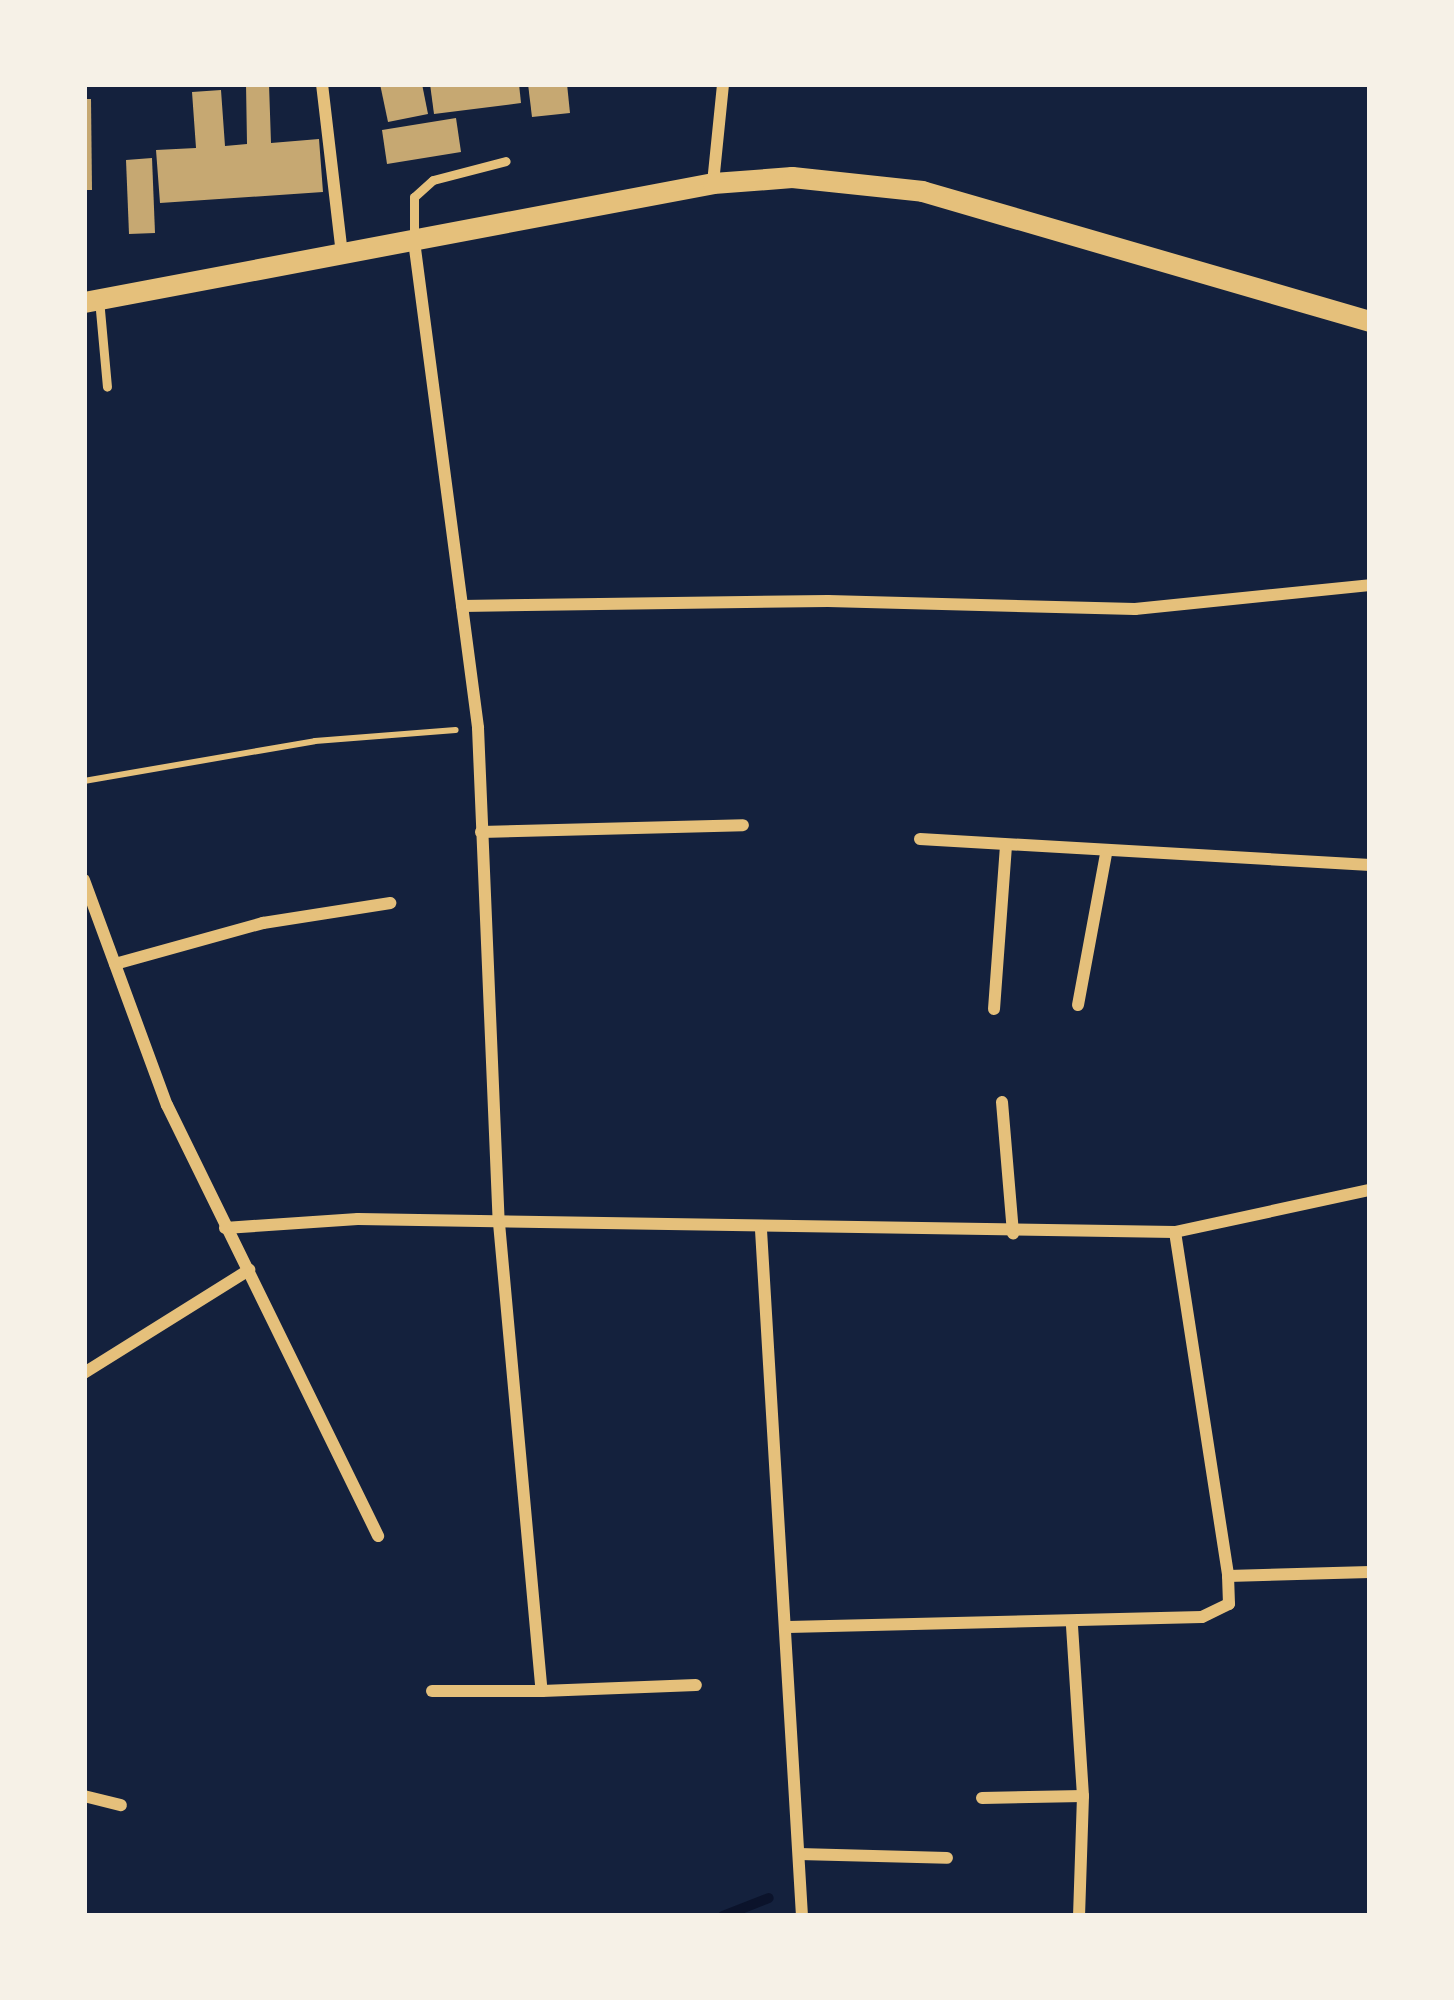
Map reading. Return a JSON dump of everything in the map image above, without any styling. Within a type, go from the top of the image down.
[{"type":"street","points":[[322,84],[343,255]]},
{"type":"street","points":[[713,183],[723,84]]},
{"type":"street","points":[[91,300],[713,183],[836,178],[922,191],[1370,321]]},
{"type":"street","points":[[414,241],[478,728],[499,1223],[542,1691]]},
{"type":"street","points":[[462,606],[828,601],[1135,609],[1370,585]]},
{"type":"street","points":[[481,832],[743,825]]},
{"type":"street","points":[[920,839],[1106,854],[1370,865]]},
{"type":"street","points":[[994,1010],[1006,846]]},
{"type":"street","points":[[1078,1005],[1106,854]]},
{"type":"street","points":[[84,880],[224,1228],[378,1536]]},
{"type":"street","points":[[115,964],[263,923],[390,902]]},
{"type":"street","points":[[1002,1102],[1012,1234]]},
{"type":"street","points":[[224,1228],[358,1219],[1012,1234],[1175,1232],[1370,1190]]},
{"type":"street","points":[[761,1230],[802,1916]]},
{"type":"street","points":[[788,1627],[1072,1626],[1214,1616],[1229,1604],[1175,1232]]},
{"type":"street","points":[[84,1373],[249,1270]]},
{"type":"street","points":[[1228,1576],[1370,1572]]},
{"type":"street","points":[[1072,1626],[1083,1796],[1079,1916]]},
{"type":"street","points":[[431,1691],[696,1684]]},
{"type":"street","points":[[84,1796],[121,1805]]},
{"type":"street","points":[[982,1798],[1083,1796]]},
{"type":"street","points":[[800,1854],[947,1858]]},
{"type":"lane","points":[[414,241],[414,197],[434,180],[506,161]]},
{"type":"lane","points":[[91,300],[107,387]]},
{"type":"path","points":[[84,781],[315,741],[478,728]]},
{"type":"building","points":[[246,84],[269,84],[271,143],[319,139],[323,192],[160,203],[156,150],[196,148],[192,92],[221,90],[225,146],[247,144]]},
{"type":"building","points":[[380,84],[422,84],[428,114],[388,122]]},
{"type":"building","points":[[430,84],[519,84],[521,103],[434,114]]},
{"type":"building","points":[[528,84],[567,84],[570,113],[532,117]]},
{"type":"building","points":[[84,99],[91,99],[92,190],[84,190]]},
{"type":"building","points":[[456,118],[461,152],[387,164],[382,130]]},
{"type":"building","points":[[152,158],[155,233],[129,234],[126,160]]},
{"type":"waterway","points":[[723,1916],[769,1898]]}]
